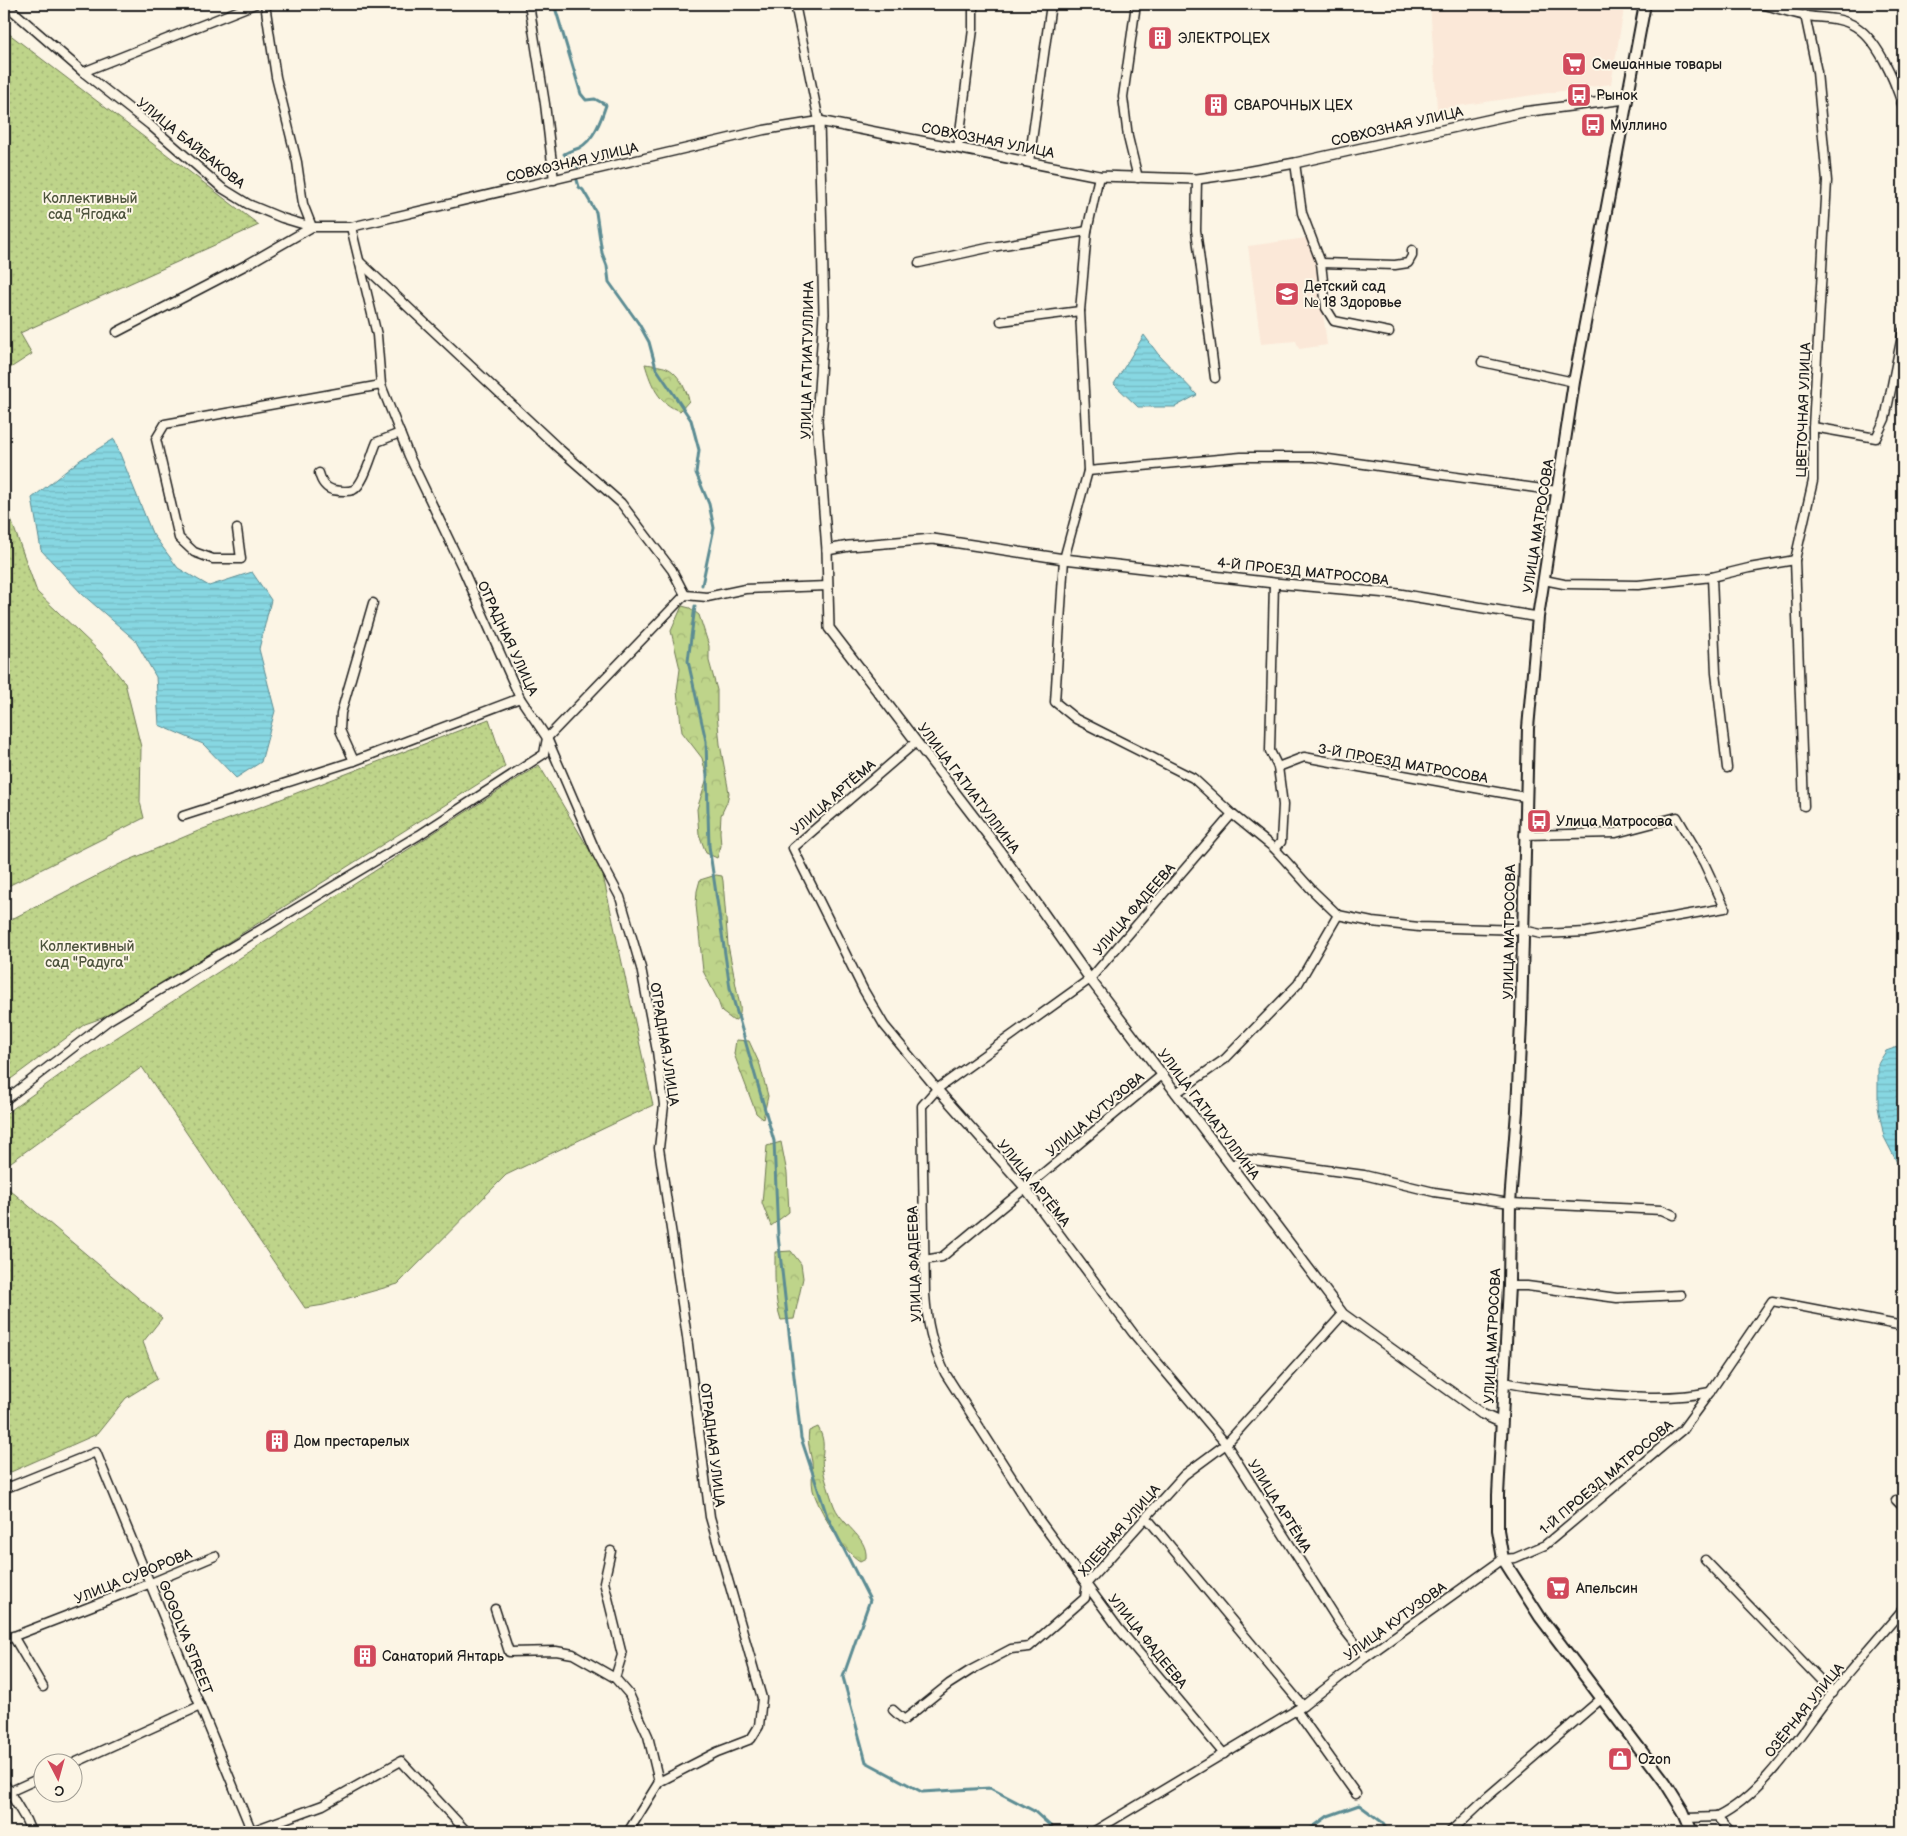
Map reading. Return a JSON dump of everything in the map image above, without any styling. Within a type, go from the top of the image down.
[{"type":"main road","name":"УЛИЦА МАТРОСОВА","points":[[1645,4],[1574,382],[1538,617],[1528,728],[1518,1101],[1510,1203],[1509,1286],[1498,1530],[1503,1559],[1540,1617],[1665,1782],[1685,1815],[1692,1832]]},
{"type":"street","name":"УЛИЦА БАЙБАКОВА","points":[[5,4],[222,188],[248,204],[282,218],[312,227],[351,227]]},
{"type":"street","points":[[83,72],[255,4]]},
{"type":"street","points":[[117,332],[246,265],[312,227],[303,204],[297,162],[276,77],[265,4]]},
{"type":"street","points":[[530,4],[554,180]]},
{"type":"street","name":"УЛИЦА ГАТИАТУЛЛИНА","points":[[795,4],[819,121],[824,314],[817,420],[827,550],[829,628],[1019,877],[1090,979],[1343,1314],[1482,1414],[1502,1423]]},
{"type":"street","points":[[958,148],[974,30],[973,4]]},
{"type":"street","points":[[1029,162],[1051,4]]},
{"type":"street","points":[[1136,4],[1123,97],[1128,137],[1138,178]]},
{"type":"street","points":[[1761,4],[1805,16],[1849,22],[1859,28],[1871,41],[1896,83],[1903,107]]},
{"type":"street","name":"ЦВЕТОЧНАЯ УЛИЦА","points":[[1804,806],[1795,560],[1813,481],[1813,427],[1827,181],[1817,72],[1805,16]]},
{"type":"street","name":"СОВХОЗНАЯ УЛИЦА","points":[[351,227],[764,130],[819,121],[1098,176],[1197,179],[1295,163],[1524,112],[1626,99]]},
{"type":"street","points":[[1295,163],[1302,213],[1321,263],[1326,308],[1334,321],[1389,332]]},
{"type":"street","points":[[1098,176],[1087,231],[1080,311],[1088,471],[1064,559],[1055,702],[1076,719],[1193,778],[1232,814],[1275,849],[1312,890],[1338,915],[1372,922],[1419,927],[1524,930],[1540,934],[1587,932],[1725,908],[1704,863],[1678,817],[1616,833],[1524,836]]},
{"type":"street","points":[[1197,179],[1196,230],[1215,378]]},
{"type":"street","name":"ОТРАДНАЯ УЛИЦА","points":[[351,227],[377,336],[381,385],[400,433],[520,698],[547,738],[596,852],[620,897],[641,968],[657,1051],[664,1105],[659,1148],[687,1337],[710,1517],[762,1698],[759,1726],[751,1739],[717,1752],[659,1782]]},
{"type":"street","points":[[918,263],[992,247],[1087,231]]},
{"type":"street","points":[[1321,263],[1395,265],[1408,263],[1412,256],[1412,250]]},
{"type":"street","points":[[360,262],[556,446],[621,503],[672,570],[685,595]]},
{"type":"street","points":[[1001,321],[1080,311]]},
{"type":"street","points":[[1813,427],[1876,438],[1885,419],[1903,331]]},
{"type":"street","points":[[1482,362],[1574,382]]},
{"type":"street","points":[[237,530],[242,559],[213,560],[194,552],[180,538],[156,440],[165,424],[381,385]]},
{"type":"street","points":[[319,473],[321,482],[330,489],[340,491],[353,490],[360,484],[377,442],[400,433]]},
{"type":"street","points":[[1088,471],[1242,457],[1314,457],[1557,491]]},
{"type":"street","name":"4-Й ПРОЕЗД МАТРОСОВА","points":[[827,550],[849,546],[934,539],[1064,559],[1274,583],[1399,594],[1538,617]]},
{"type":"street","points":[[1544,580],[1564,584],[1638,585],[1712,577],[1795,560]]},
{"type":"street","points":[[1712,577],[1716,673],[1727,768]]},
{"type":"street","points":[[1274,583],[1270,751],[1278,767],[1283,805],[1281,842],[1275,849]]},
{"type":"street","points":[[685,595],[706,597],[745,589],[828,586]]},
{"type":"street","points":[[4,1102],[109,1020],[419,835],[544,754],[547,738],[685,595]]},
{"type":"street","points":[[354,761],[340,730],[341,713],[373,603]]},
{"type":"street","points":[[183,816],[354,761],[520,698]]},
{"type":"street","name":"УЛИЦА АРТЁМА","points":[[916,742],[793,848],[863,990],[884,1025],[937,1089],[1025,1188],[1133,1334],[1226,1444],[1340,1624],[1366,1657]]},
{"type":"street","name":"3-Й ПРОЕЗД МАТРОСОВА","points":[[1278,767],[1304,757],[1526,797]]},
{"type":"street","name":"УЛИЦА ФАДЕЕВА","points":[[1224,1754],[1119,1629],[1038,1516],[945,1373],[934,1349],[927,1321],[924,1260],[922,1106],[937,1089],[1090,979],[1232,814]]},
{"type":"street","points":[[1176,1093],[1225,1060],[1298,984],[1338,915]]},
{"type":"street","name":"УЛИЦА КУТУЗОВА","points":[[924,1260],[942,1257],[1162,1075]]},
{"type":"street","points":[[1231,1166],[1245,1159],[1364,1175],[1434,1192],[1510,1203],[1662,1210],[1672,1215]]},
{"type":"street","points":[[1509,1286],[1526,1286],[1617,1298],[1681,1295]]},
{"type":"street","name":"1-Й ПРОЕЗД МАТРОСОВА","points":[[1503,1559],[1515,1558],[1545,1545],[1682,1430],[1772,1301],[1903,1326]]},
{"type":"street","name":"ХЛЕБНАЯ УЛИЦА","points":[[893,1710],[904,1720],[949,1684],[971,1670],[1011,1649],[1028,1647],[1085,1598],[1087,1583],[1184,1475],[1226,1444],[1343,1314]]},
{"type":"street","name":"1-Й ПРОЕЗД МАТРОСОВА","points":[[1504,1382],[1523,1386],[1633,1397],[1689,1396],[1710,1392]]},
{"type":"street","name":"GOGOLYA STREET","points":[[4,1489],[96,1452],[251,1832]]},
{"type":"street","points":[[1896,1500],[1903,1507]]},
{"type":"street","points":[[1146,1518],[1300,1708],[1356,1794]]},
{"type":"street","points":[[610,1551],[604,1582],[622,1655],[615,1678]]},
{"type":"street","name":"УЛИЦА СУВОРОВА","points":[[4,1640],[215,1556]]},
{"type":"street","name":"УЛИЦА КУТУЗОВА","points":[[1093,1832],[1300,1708],[1366,1657],[1503,1559]]},
{"type":"street","points":[[1705,1560],[1833,1693]]},
{"type":"street","points":[[495,1609],[509,1652],[556,1651],[573,1654],[615,1678],[629,1694],[648,1736],[659,1782],[628,1832]]},
{"type":"street","name":"ОЗЁРНАЯ УЛИЦА","points":[[1717,1817],[1743,1801],[1761,1784],[1903,1609]]},
{"type":"street","points":[[14,1636],[43,1687]]},
{"type":"street","points":[[1450,1832],[1486,1798],[1601,1699]]},
{"type":"street","points":[[82,1759],[200,1706]]},
{"type":"street","points":[[251,1832],[323,1805],[401,1761],[467,1832]]},
{"type":"street","points":[[9,1792],[32,1782]]},
{"type":"street","points":[[4,1783],[31,1832]]},
{"type":"street","points":[[1685,1815],[1717,1817],[1731,1832]]},
{"type":"shaded area","points":[[1430,4],[1625,4],[1611,84],[1437,109]]},
{"type":"shaded area","name":"Детский сад № 18 Здоровье","points":[[1314,237],[1327,345],[1299,349],[1296,341],[1261,344],[1248,246]]},
{"type":"green space","name":"Коллективный сад \"Ягодка\"","points":[[4,30],[259,225],[20,333],[32,354],[4,372]]},
{"type":"green space","points":[[645,364],[666,368],[678,377],[689,401],[680,411],[661,399],[653,386]]},
{"type":"green space","points":[[4,500],[37,592],[101,653],[125,683],[141,747],[140,802],[144,818],[4,888]]},
{"type":"green space","points":[[682,606],[690,608],[699,615],[709,646],[709,661],[717,690],[720,744],[729,793],[721,815],[721,846],[717,858],[706,853],[699,834],[697,809],[707,778],[702,758],[682,732],[677,691],[680,669],[671,631]]},
{"type":"green space","name":"Коллективный сад \"Радуга\"","points":[[489,719],[505,767],[116,1013],[85,1024],[4,1084],[4,923],[120,864],[203,829]]},
{"type":"green space","points":[[539,765],[602,871],[653,1105],[506,1175],[398,1284],[324,1305],[305,1308],[142,1067],[4,1167],[4,1115],[71,1067]]},
{"type":"green space","points":[[716,875],[722,876],[723,881],[728,945],[740,1006],[740,1015],[734,1021],[722,1012],[703,971],[696,905],[697,891],[700,880]]},
{"type":"green space","points":[[736,1040],[749,1041],[760,1065],[768,1096],[763,1119],[756,1113],[734,1054]]},
{"type":"green space","points":[[781,1142],[787,1173],[789,1212],[771,1226],[762,1203],[767,1146]]},
{"type":"green space","points":[[4,1185],[162,1318],[143,1342],[157,1379],[126,1398],[97,1434],[4,1475]]},
{"type":"green space","points":[[791,1251],[801,1264],[803,1278],[794,1319],[781,1320],[776,1295],[775,1252]]},
{"type":"green space","points":[[818,1427],[823,1439],[822,1463],[833,1503],[841,1518],[863,1543],[866,1558],[860,1561],[846,1549],[832,1529],[813,1490],[812,1462],[808,1435],[809,1431]]},
{"type":"water","points":[[1144,335],[1158,354],[1197,395],[1175,407],[1138,407],[1114,384]]},
{"type":"water","points":[[114,439],[152,533],[178,568],[209,586],[252,572],[271,600],[259,649],[275,711],[261,762],[236,778],[203,744],[159,725],[156,677],[135,640],[82,594],[41,550],[32,498],[80,460]]},
{"type":"water","points":[[1903,1045],[1903,1174],[1884,1137],[1878,1107],[1878,1064],[1886,1051]]},
{"type":"waterway","points":[[554,4],[581,94],[586,100],[595,99],[606,105],[599,123],[589,140],[579,148],[564,154],[568,158],[574,158],[579,163],[578,167]]},
{"type":"waterway","points":[[577,180],[579,187],[583,190],[596,212],[602,253],[607,266],[609,282],[639,324],[649,342],[656,368],[691,420],[699,450],[696,473],[709,504],[714,528],[702,585]]},
{"type":"waterway","points":[[695,606],[688,661],[706,741],[709,846],[730,988],[774,1141],[778,1236],[801,1438],[827,1516],[870,1600],[843,1677],[866,1762],[922,1792],[990,1788],[1034,1811],[1057,1832]]},
{"type":"waterway","points":[[1306,1832],[1328,1816],[1359,1805],[1382,1822],[1388,1832]]},
{"type":"place","name":"ЭЛЕКТРОЦЕХ","points":[[1160,38]]},
{"type":"place","name":"Смешанные товары","points":[[1574,64]]},
{"type":"place","name":"Рынок","points":[[1579,95]]},
{"type":"place","name":"СВАРОЧНЫХ ЦЕХ","points":[[1216,105]]},
{"type":"place","name":"Муллино","points":[[1593,125]]},
{"type":"place","name":"Детский сад № 18 Здоровье","points":[[1287,294]]},
{"type":"place","name":"Улица Матросова","points":[[1539,821]]},
{"type":"place","name":"Дом престарелых","points":[[277,1441]]},
{"type":"place","name":"Апельсин","points":[[1558,1588]]},
{"type":"place","name":"Санаторий Янтарь","points":[[365,1656]]},
{"type":"place","name":"Ozon","points":[[1620,1759]]}]
